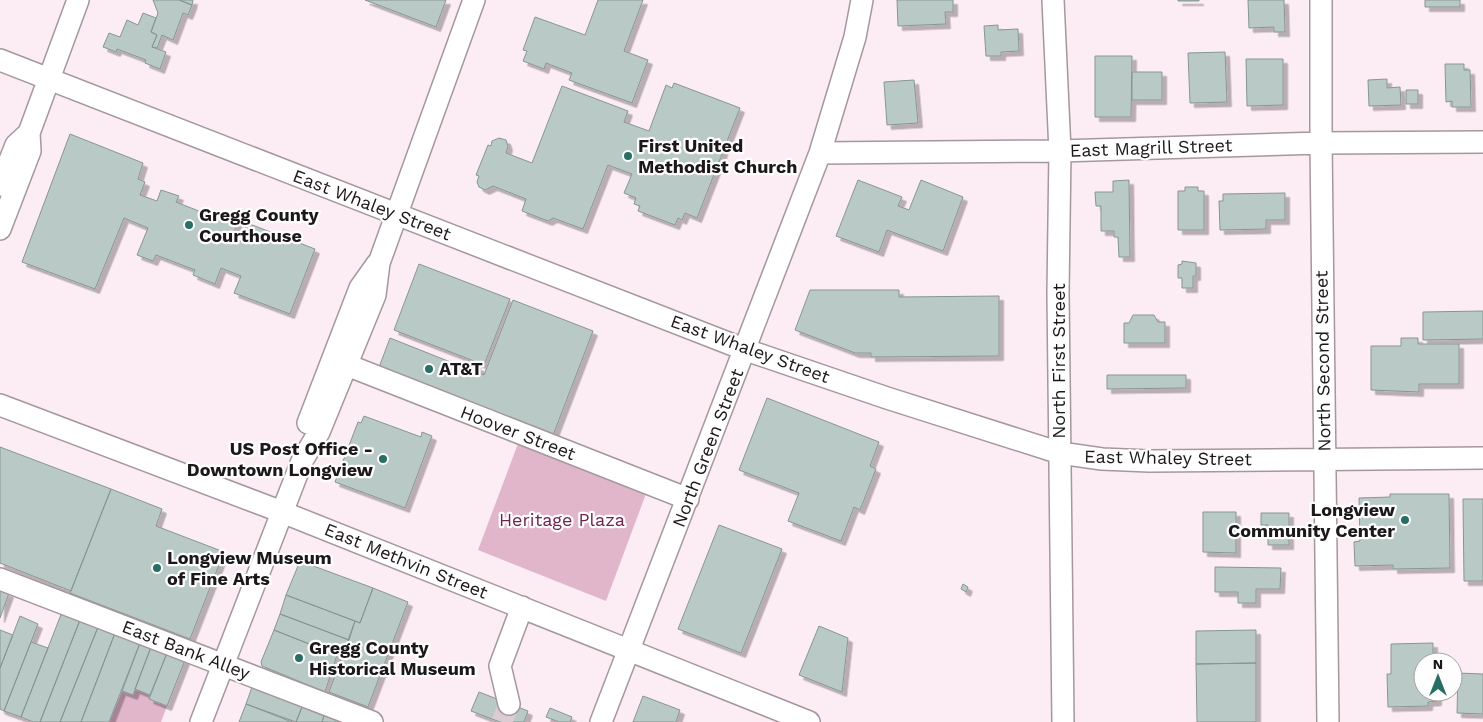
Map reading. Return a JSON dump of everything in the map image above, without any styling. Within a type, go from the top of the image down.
[{"type":"street","points":[[0,229],[30,151],[29,133],[78,0]]},
{"type":"street","points":[[201,722],[302,461],[320,432],[375,295],[378,263],[474,0]]},
{"type":"street","name":"North Green Street","points":[[602,722],[820,153],[855,36],[862,0]]},
{"type":"street","name":"North First Street","points":[[1053,0],[1060,151],[1060,453],[1063,722]]},
{"type":"street","name":"North Second Street","points":[[1321,0],[1328,722]]},
{"type":"street","name":"East Whaley Street","points":[[0,60],[746,350],[887,398],[1060,453],[1102,459],[1149,461],[1483,458]]},
{"type":"street","points":[[0,184],[16,144],[29,133]]},
{"type":"street","name":"East Magrill Street","points":[[820,153],[1060,151],[1321,143],[1483,142]]},
{"type":"street","points":[[302,461],[307,427],[352,307],[360,288],[378,263]]},
{"type":"street","name":"Hoover Street","points":[[347,366],[688,499]]},
{"type":"street","name":"East Methvin Street","points":[[0,405],[282,512],[809,722]]},
{"type":"street","name":"East Bank Alley","points":[[0,579],[372,722]]},
{"type":"street","points":[[510,704],[500,666],[522,607]]},
{"type":"green space","name":"Heritage Plaza","points":[[519,441],[647,491],[606,601],[478,550]]},
{"type":"green space","points":[[135,689],[150,695],[149,699],[167,706],[161,722],[109,722],[122,691],[133,695]]},
{"type":"building","points":[[153,0],[179,0],[192,5],[188,15],[183,13],[173,40],[162,35],[157,48],[152,47],[157,35],[151,32],[158,13]]},
{"type":"building","points":[[179,0],[193,0],[192,5]]},
{"type":"building","points":[[365,0],[446,0],[436,27]]},
{"type":"building","points":[[598,0],[643,0],[624,51],[648,60],[632,103],[569,80],[572,73],[546,63],[544,69],[523,61],[527,51],[523,50],[535,17],[585,35]]},
{"type":"building","points":[[897,0],[953,0],[953,12],[945,12],[946,24],[898,26]]},
{"type":"building","points":[[1199,0],[1199,1],[1178,1]]},
{"type":"building","points":[[1248,0],[1284,0],[1285,32],[1274,32],[1274,27],[1249,28]]},
{"type":"building","points":[[1425,0],[1460,0],[1460,7],[1425,7]]},
{"type":"building","points":[[143,13],[156,18],[151,32],[157,35],[152,47],[166,52],[160,69],[145,63],[146,60],[117,49],[116,52],[103,47],[109,33],[120,37],[127,20],[138,25]]},
{"type":"building","points":[[998,25],[998,30],[1018,29],[1019,51],[1001,52],[1001,56],[986,56],[984,26]]},
{"type":"building","points":[[1225,52],[1227,102],[1190,103],[1188,53]]},
{"type":"building","points":[[1095,56],[1132,56],[1131,117],[1095,117]]},
{"type":"building","points":[[1246,59],[1283,59],[1283,105],[1247,106]]},
{"type":"building","points":[[1445,64],[1464,64],[1464,70],[1470,70],[1471,107],[1452,107],[1452,101],[1446,102]]},
{"type":"building","points":[[1132,72],[1162,72],[1162,100],[1132,100]]},
{"type":"building","points":[[1387,79],[1387,88],[1400,87],[1401,105],[1369,106],[1368,80]]},
{"type":"building","points":[[914,80],[918,123],[887,125],[884,82]]},
{"type":"building","name":"First United Methodist Church","points":[[674,83],[740,108],[697,218],[685,213],[682,220],[678,218],[675,225],[638,211],[640,206],[634,204],[636,198],[624,193],[632,174],[608,165],[583,229],[553,218],[548,221],[522,211],[526,199],[493,186],[485,190],[479,187],[477,182],[479,176],[476,175],[488,145],[491,146],[492,141],[499,138],[506,140],[508,146],[506,153],[532,163],[562,86],[628,111],[624,122],[649,131],[666,85],[672,88]]},
{"type":"building","points":[[1406,90],[1418,90],[1418,104],[1406,104]]},
{"type":"building","name":"Gregg County Courthouse","points":[[70,134],[143,163],[138,179],[145,182],[140,195],[157,201],[161,190],[179,196],[176,202],[219,219],[221,214],[238,221],[232,238],[241,241],[247,223],[315,249],[290,314],[234,293],[241,276],[221,268],[215,284],[193,275],[195,270],[156,255],[153,261],[137,255],[148,228],[124,218],[95,289],[22,262]]},
{"type":"building","points":[[858,180],[902,197],[898,206],[909,210],[921,180],[963,197],[943,251],[887,230],[879,252],[836,236]]},
{"type":"building","points":[[1129,180],[1130,257],[1119,257],[1118,237],[1114,237],[1114,231],[1101,231],[1101,206],[1096,206],[1095,192],[1113,192],[1113,181]]},
{"type":"building","points":[[1185,187],[1198,187],[1198,191],[1204,191],[1204,230],[1178,230],[1178,191],[1185,191]]},
{"type":"building","points":[[1285,193],[1285,220],[1266,220],[1266,229],[1220,230],[1219,201],[1223,201],[1223,194]]},
{"type":"building","points":[[1182,261],[1196,263],[1196,276],[1193,276],[1193,288],[1182,288],[1182,278],[1178,278],[1178,265],[1182,264]]},
{"type":"building","points":[[419,264],[510,299],[484,365],[394,330]]},
{"type":"building","points":[[810,290],[899,290],[899,297],[999,296],[999,356],[871,357],[871,353],[855,353],[795,330]]},
{"type":"building","name":"AT&T","points":[[513,300],[593,331],[552,438],[378,370],[390,338],[468,369],[470,363],[481,368],[479,373],[484,375]]},
{"type":"building","points":[[1483,311],[1483,339],[1423,340],[1423,312]]},
{"type":"building","points":[[1133,315],[1154,315],[1158,322],[1165,322],[1165,343],[1124,343],[1124,323],[1129,323]]},
{"type":"building","points":[[1401,338],[1418,338],[1418,344],[1459,344],[1459,384],[1419,384],[1419,392],[1371,390],[1371,346],[1401,346]]},
{"type":"building","points":[[1107,375],[1186,375],[1186,388],[1107,389]]},
{"type":"building","points":[[767,398],[879,442],[870,466],[876,469],[860,510],[854,507],[841,541],[788,521],[799,493],[739,470]]},
{"type":"building","name":"US Post Office - Downtown Longview","points":[[364,416],[421,437],[422,432],[432,436],[405,508],[335,482],[358,422],[361,423]]},
{"type":"building","points":[[0,447],[111,489],[71,591],[0,563]]},
{"type":"building","points":[[111,489],[162,509],[156,526],[224,552],[190,639],[70,593]]},
{"type":"building","name":"Longview Community Center","points":[[1390,494],[1449,494],[1450,568],[1393,569],[1393,565],[1355,566],[1354,542],[1360,541],[1359,498],[1390,497]]},
{"type":"building","points":[[1463,499],[1483,499],[1483,581],[1464,581]]},
{"type":"building","points":[[1203,512],[1236,512],[1236,553],[1203,552]]},
{"type":"building","points":[[1261,513],[1289,513],[1289,545],[1268,545],[1268,525],[1261,525]]},
{"type":"building","points":[[719,525],[782,549],[741,653],[678,629]]},
{"type":"building","points":[[300,561],[373,588],[360,623],[286,595]]},
{"type":"building","points":[[1215,567],[1281,568],[1280,589],[1256,589],[1256,603],[1238,603],[1238,592],[1215,592]]},
{"type":"building","points":[[963,584],[968,587],[966,592],[961,589]]},
{"type":"building","points":[[373,588],[408,602],[368,707],[329,692],[355,621],[360,623]]},
{"type":"building","points":[[0,590],[9,593],[0,618]]},
{"type":"building","points":[[286,595],[355,621],[349,640],[280,614]]},
{"type":"building","points":[[62,612],[80,620],[40,722],[33,722],[21,717]]},
{"type":"building","points":[[280,614],[349,640],[342,657],[274,630]]},
{"type":"building","points":[[20,616],[38,624],[4,711],[0,709],[0,668]]},
{"type":"building","points":[[80,620],[98,627],[60,722],[40,722]]},
{"type":"building","points":[[819,626],[848,638],[842,692],[799,675]]},
{"type":"building","points":[[98,627],[115,633],[81,722],[60,722]]},
{"type":"building","points":[[0,630],[13,635],[0,668]]},
{"type":"building","name":"Gregg County Historical Museum","points":[[274,630],[337,655],[325,692],[262,666],[261,662]]},
{"type":"building","points":[[1256,630],[1256,663],[1196,664],[1196,631]]},
{"type":"building","points":[[115,633],[140,643],[109,722],[81,722]]},
{"type":"building","points":[[31,642],[48,648],[21,717],[4,711]]},
{"type":"building","points":[[140,643],[151,647],[133,695],[122,691]]},
{"type":"building","points":[[1433,643],[1433,652],[1413,652],[1413,702],[1428,702],[1428,706],[1388,707],[1387,674],[1391,674],[1391,644]]},
{"type":"building","points":[[151,647],[167,653],[150,695],[135,689]]},
{"type":"building","points":[[167,653],[185,660],[167,706],[149,699]]},
{"type":"building","points":[[1256,663],[1256,722],[1197,722],[1196,664]]},
{"type":"building","points":[[1463,673],[1483,674],[1483,714],[1457,713],[1457,702],[1463,702]]},
{"type":"building","points":[[252,687],[302,707],[296,722],[246,704]]},
{"type":"building","points":[[479,692],[528,711],[524,722],[500,722],[471,711]]},
{"type":"building","points":[[643,696],[680,710],[676,722],[633,722]]},
{"type":"building","points":[[246,704],[292,722],[239,722]]},
{"type":"building","points":[[302,707],[324,716],[322,722],[296,722]]},
{"type":"building","points":[[550,708],[572,717],[570,722],[559,722],[546,717]]},
{"type":"building","points":[[324,716],[342,722],[322,722]]},
{"type":"tunnel","points":[[502,722],[509,704]]},
{"type":"place","name":"First United Methodist Church","points":[[628,156]]},
{"type":"place","name":"Gregg County Courthouse","points":[[189,225]]},
{"type":"place","name":"AT&T","points":[[429,369]]},
{"type":"place","name":"US Post Office - Downtown Longview","points":[[383,459]]},
{"type":"place","name":"Longview Community Center","points":[[1405,520]]},
{"type":"place","name":"Longview Museum of Fine Arts","points":[[157,568]]},
{"type":"place","name":"Gregg County Historical Museum","points":[[299,658]]}]
